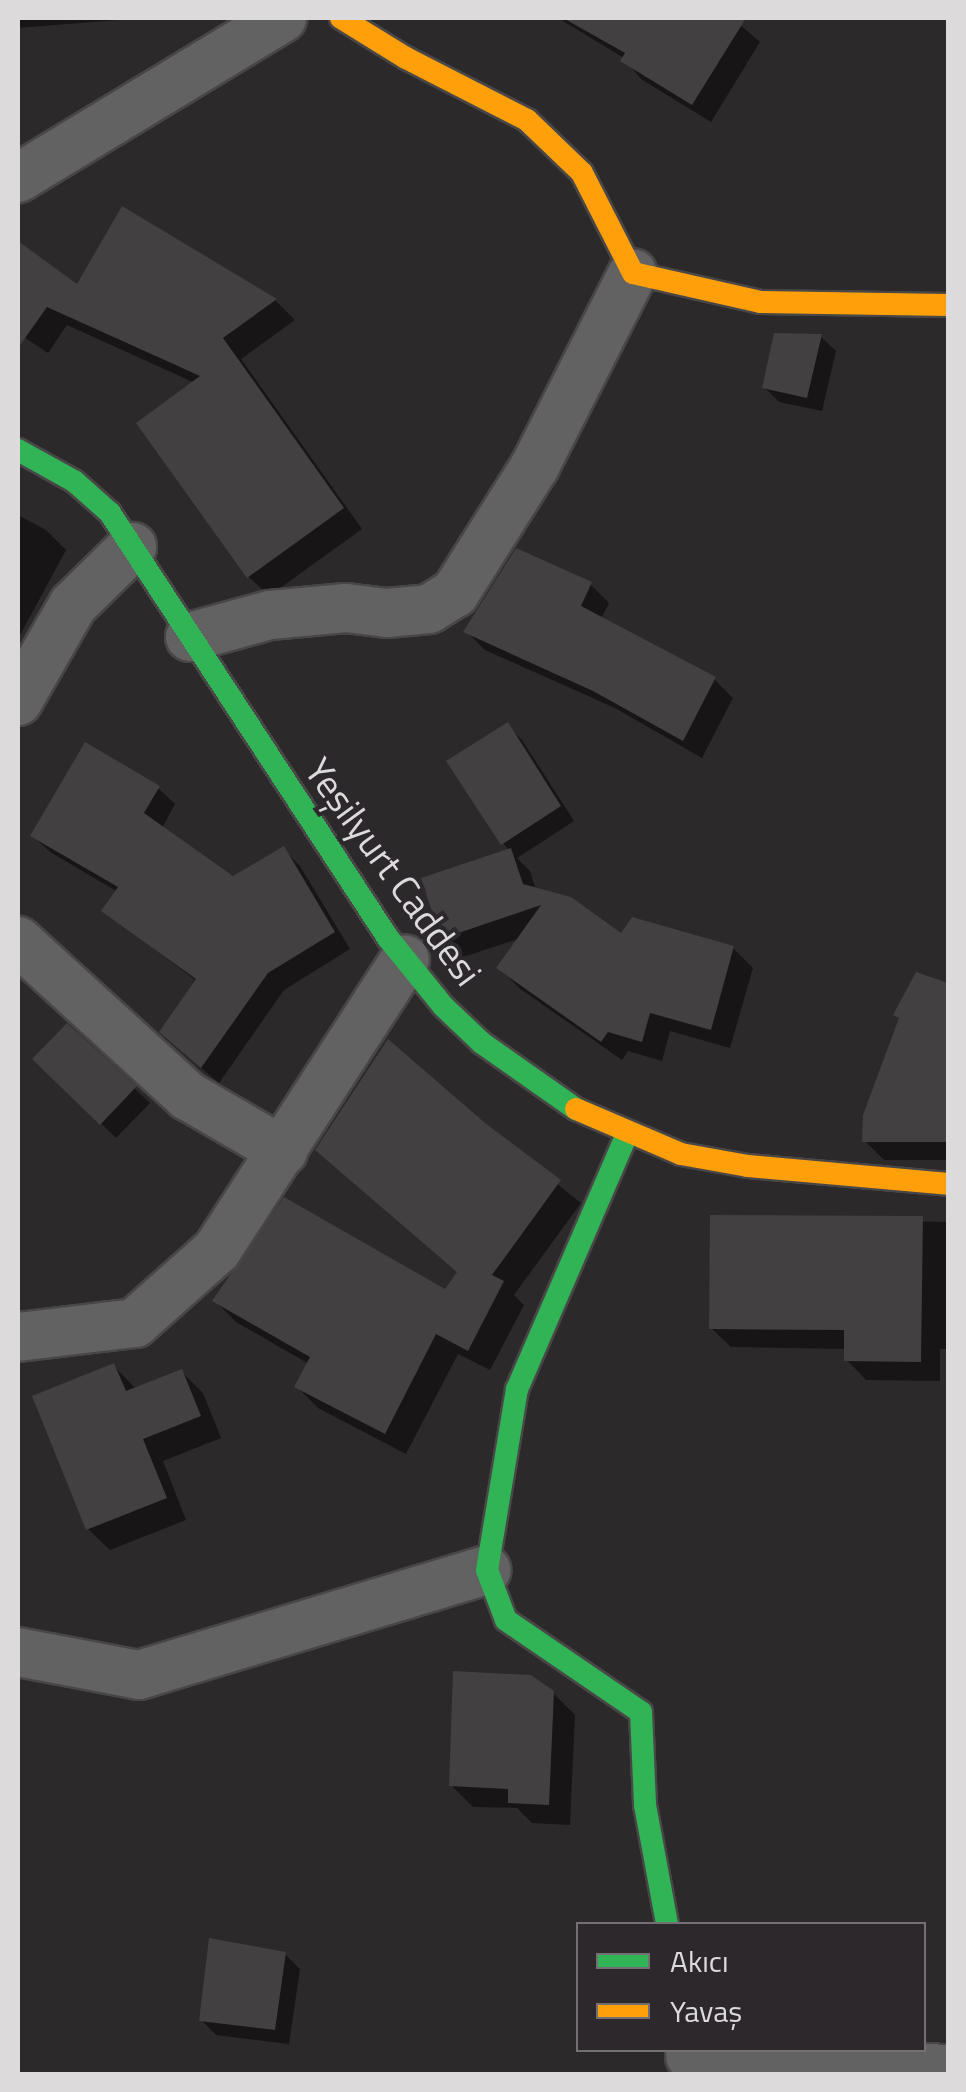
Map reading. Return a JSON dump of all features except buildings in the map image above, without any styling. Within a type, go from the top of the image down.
[{"type":"street","points":[[18,178],[282,18]]},
{"type":"street","points":[[341,18],[406,58],[527,120],[582,173],[633,273]]},
{"type":"street","points":[[633,273],[761,302],[948,305]]},
{"type":"street","points":[[190,637],[270,615],[346,608],[387,613],[430,608],[455,593],[534,466],[633,273]]},
{"type":"street","name":"Yeşilyurt Caddesi","points":[[18,450],[74,481],[110,513],[405,959],[444,1006],[494,1053],[584,1114],[682,1154],[748,1166],[948,1184]]},
{"type":"street","points":[[18,700],[73,605],[132,546]]},
{"type":"street","points":[[18,941],[188,1096],[283,1151]]},
{"type":"street","points":[[18,1338],[135,1323],[217,1250],[405,959]]},
{"type":"street","points":[[627,1134],[517,1388],[487,1570],[506,1620],[641,1712],[645,1805],[666,1922]]},
{"type":"street","points":[[18,1652],[139,1675],[487,1570]]},
{"type":"street","points":[[688,2060],[948,2068]]},
{"type":"traffic: fast","points":[[18,450],[74,481],[110,513],[388,938],[443,1006],[482,1043],[576,1109]]},
{"type":"traffic: fast","points":[[627,1134],[517,1389],[487,1570],[506,1620],[641,1712],[645,1805],[667,1922]]},
{"type":"traffic: slow","points":[[341,18],[406,58],[527,120],[582,173],[633,273],[761,302],[948,305]]},
{"type":"traffic: slow","points":[[576,1109],[681,1154],[748,1166],[948,1184]]}]
